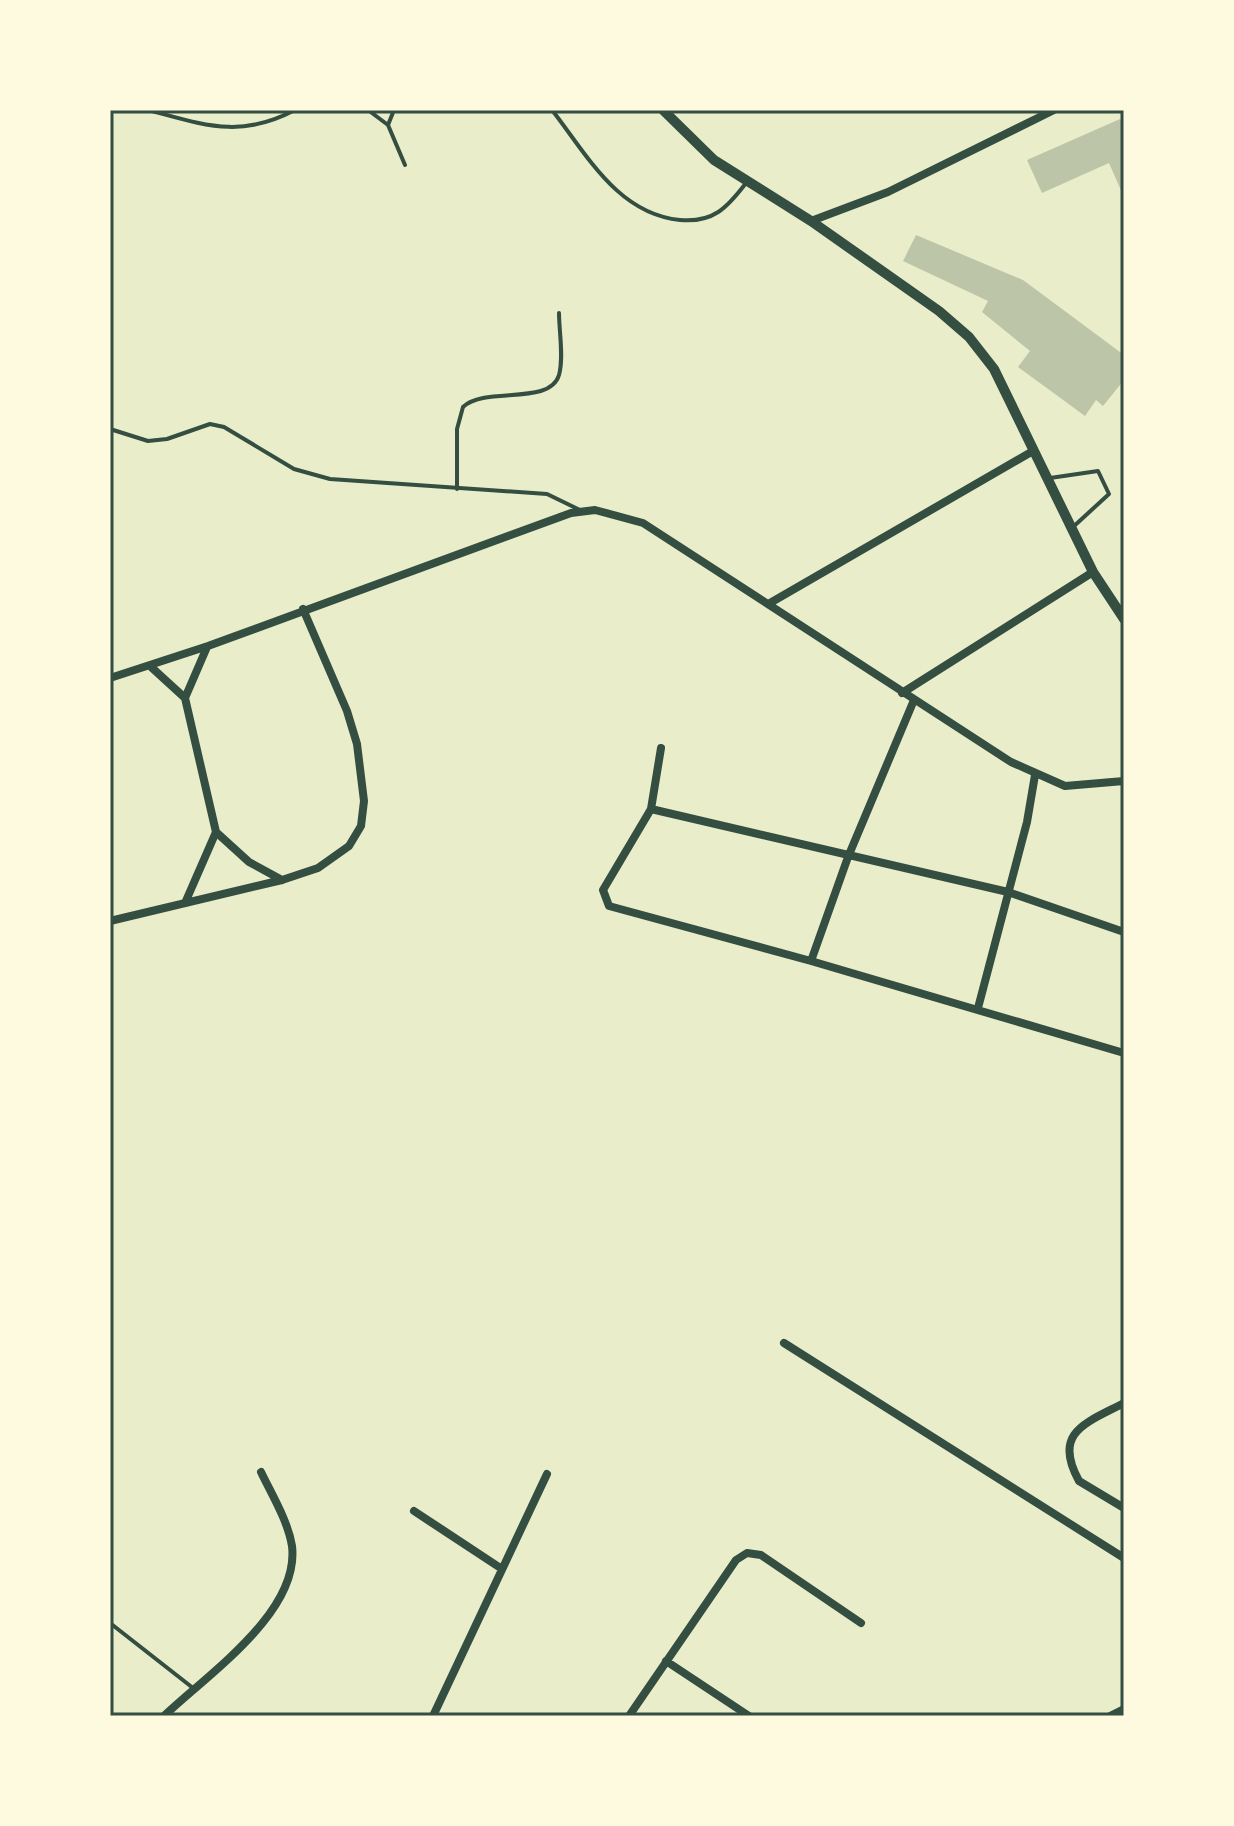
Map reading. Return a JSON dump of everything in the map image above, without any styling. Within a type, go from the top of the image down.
[{"type":"street","points":[[663,110],[714,160],[811,221],[939,311],[969,337],[994,369],[1093,572],[1124,619]]},
{"type":"street","points":[[811,221],[888,192],[1054,110]]},
{"type":"street","points":[[770,603],[1033,451]]},
{"type":"street","points":[[110,678],[582,512],[615,513],[643,523],[770,603],[902,693],[1035,775],[1065,786],[1124,781]]},
{"type":"street","points":[[902,693],[1093,572]]},
{"type":"street","points":[[110,921],[282,880],[318,868],[349,846],[361,826],[364,801],[357,744],[347,711],[303,609]]},
{"type":"street","points":[[185,698],[208,646]]},
{"type":"street","points":[[150,666],[185,698],[216,832],[238,854],[282,880]]},
{"type":"street","points":[[811,961],[848,857],[914,700]]},
{"type":"street","points":[[661,748],[651,809],[603,890],[609,906],[978,1008],[1124,1053]]},
{"type":"street","points":[[978,1008],[1027,822],[1035,775]]},
{"type":"street","points":[[651,809],[1008,892],[1124,932]]},
{"type":"street","points":[[185,903],[216,832]]},
{"type":"street","points":[[784,1343],[1124,1558]]},
{"type":"street","points":[[1124,1403],[1084,1424],[1071,1435],[1068,1446],[1079,1481],[1124,1508]]},
{"type":"street","points":[[164,1716],[267,1620],[289,1585],[293,1562],[289,1531],[261,1472]]},
{"type":"street","points":[[433,1716],[547,1474]]},
{"type":"street","points":[[414,1511],[502,1569]]},
{"type":"street","points":[[629,1716],[736,1560],[747,1553],[761,1555],[861,1623]]},
{"type":"street","points":[[666,1661],[749,1716]]},
{"type":"street","points":[[1110,1716],[1124,1709]]},
{"type":"lane","points":[[148,110],[208,126],[238,130],[295,110]]},
{"type":"lane","points":[[368,110],[388,125],[405,165]]},
{"type":"lane","points":[[388,125],[394,110]]},
{"type":"lane","points":[[552,110],[611,186],[629,202],[656,218],[699,222],[712,218],[728,207],[747,181]]},
{"type":"lane","points":[[457,489],[457,429],[463,407],[477,398],[544,391],[554,384],[559,375],[559,313]]},
{"type":"lane","points":[[110,429],[148,441],[167,439],[210,424],[224,427],[294,469],[330,479],[547,494],[582,512]]},
{"type":"lane","points":[[1046,479],[1098,471],[1109,494],[1071,528]]},
{"type":"lane","points":[[110,1623],[193,1688]]},
{"type":"building","points":[[1120,119],[1124,127],[1124,197],[1109,163],[1042,193],[1027,160]]},
{"type":"building","points":[[916,235],[1023,280],[1124,355],[1124,380],[1103,406],[1096,400],[1085,416],[1018,367],[1030,351],[982,312],[988,301],[903,261]]}]
